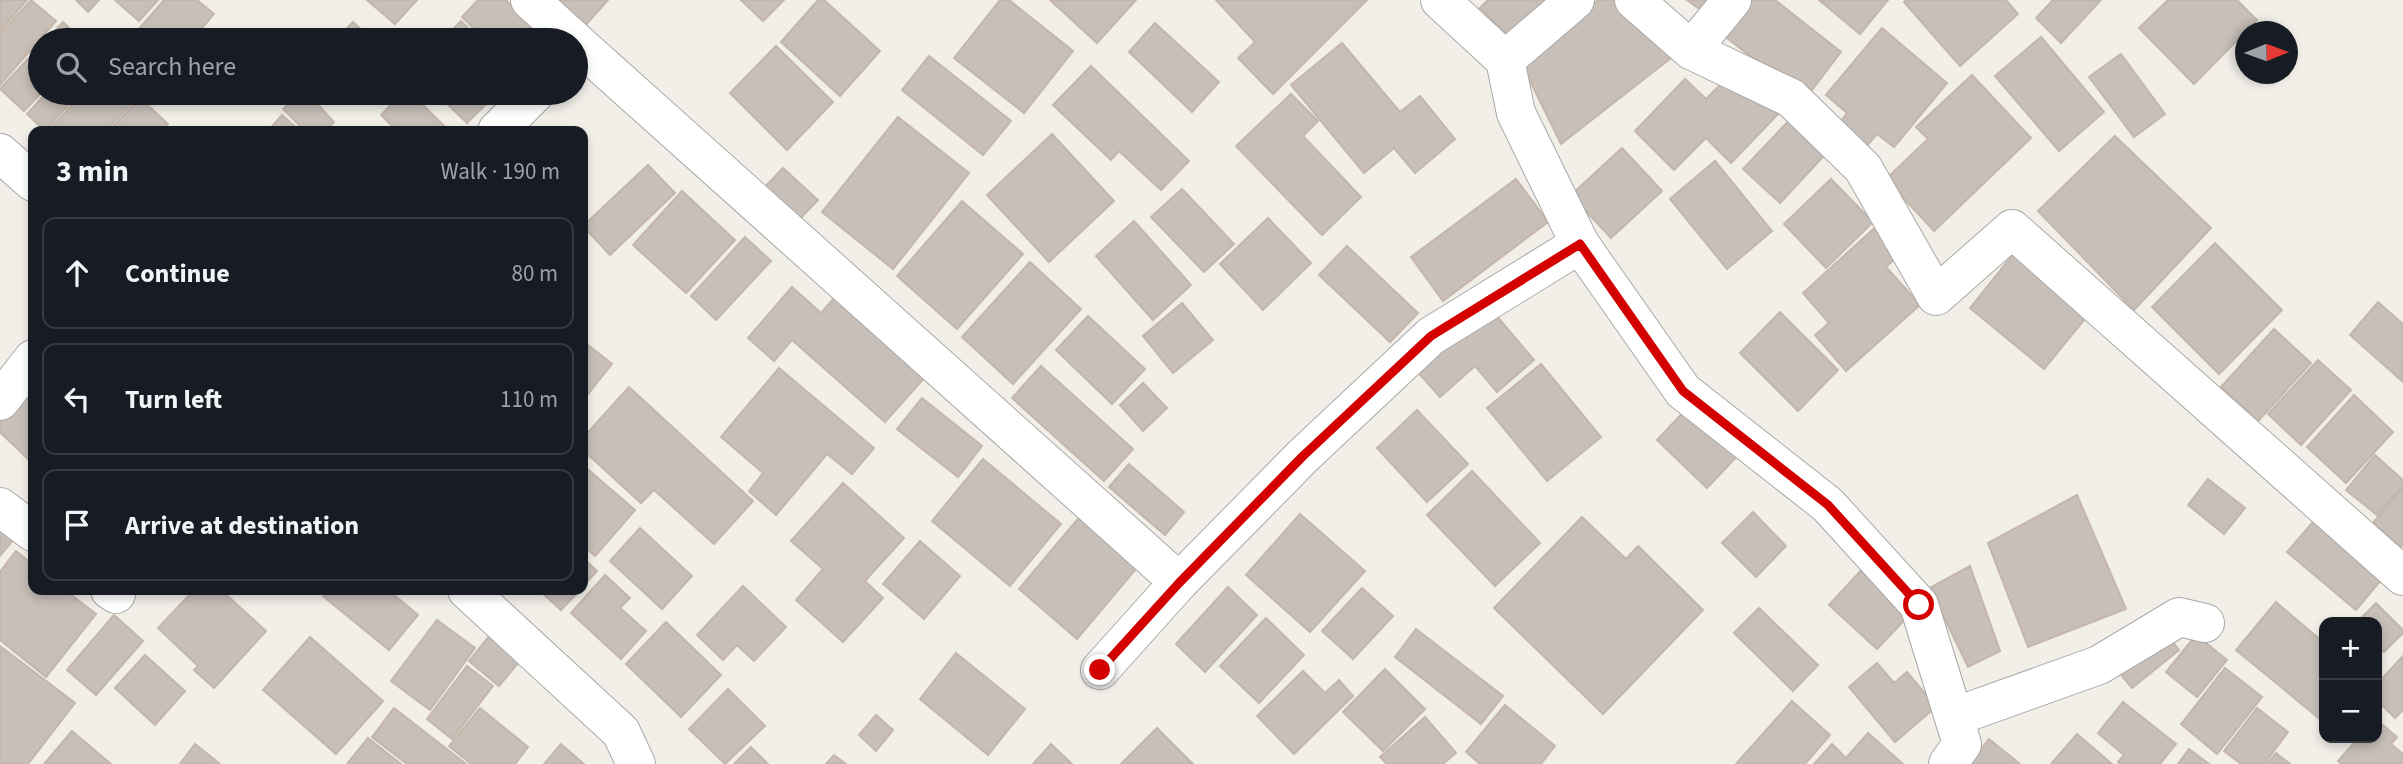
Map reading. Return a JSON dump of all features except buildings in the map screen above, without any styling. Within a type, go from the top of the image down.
[{"type":"street","points":[[530,0],[559,28]]},
{"type":"street","points":[[1440,0],[1506,60],[1516,113],[1580,244],[1683,391],[1828,505],[1919,605],[1962,744],[1948,764]]},
{"type":"street","points":[[1506,60],[1575,0]]},
{"type":"street","points":[[1634,0],[1691,50],[1791,98],[1863,167],[1936,296],[2012,229],[2403,576]]},
{"type":"street","points":[[1691,50],[1732,0]]},
{"type":"street","points":[[588,55],[1179,583]]},
{"type":"street","points":[[502,126],[523,105]]},
{"type":"street","points":[[0,153],[28,178]]},
{"type":"street","points":[[1100,670],[1179,583],[1303,456],[1431,336],[1580,244]]},
{"type":"street","points":[[0,401],[28,365]]},
{"type":"street","points":[[0,507],[28,528]]},
{"type":"street","points":[[472,595],[621,732],[636,764]]},
{"type":"street","points":[[1954,717],[2099,665],[2179,617],[2205,623]]},
{"type":"route","points":[[1100,670],[1179,583],[1303,456],[1431,336],[1580,244],[1683,391],[1828,505],[1919,605]]}]
